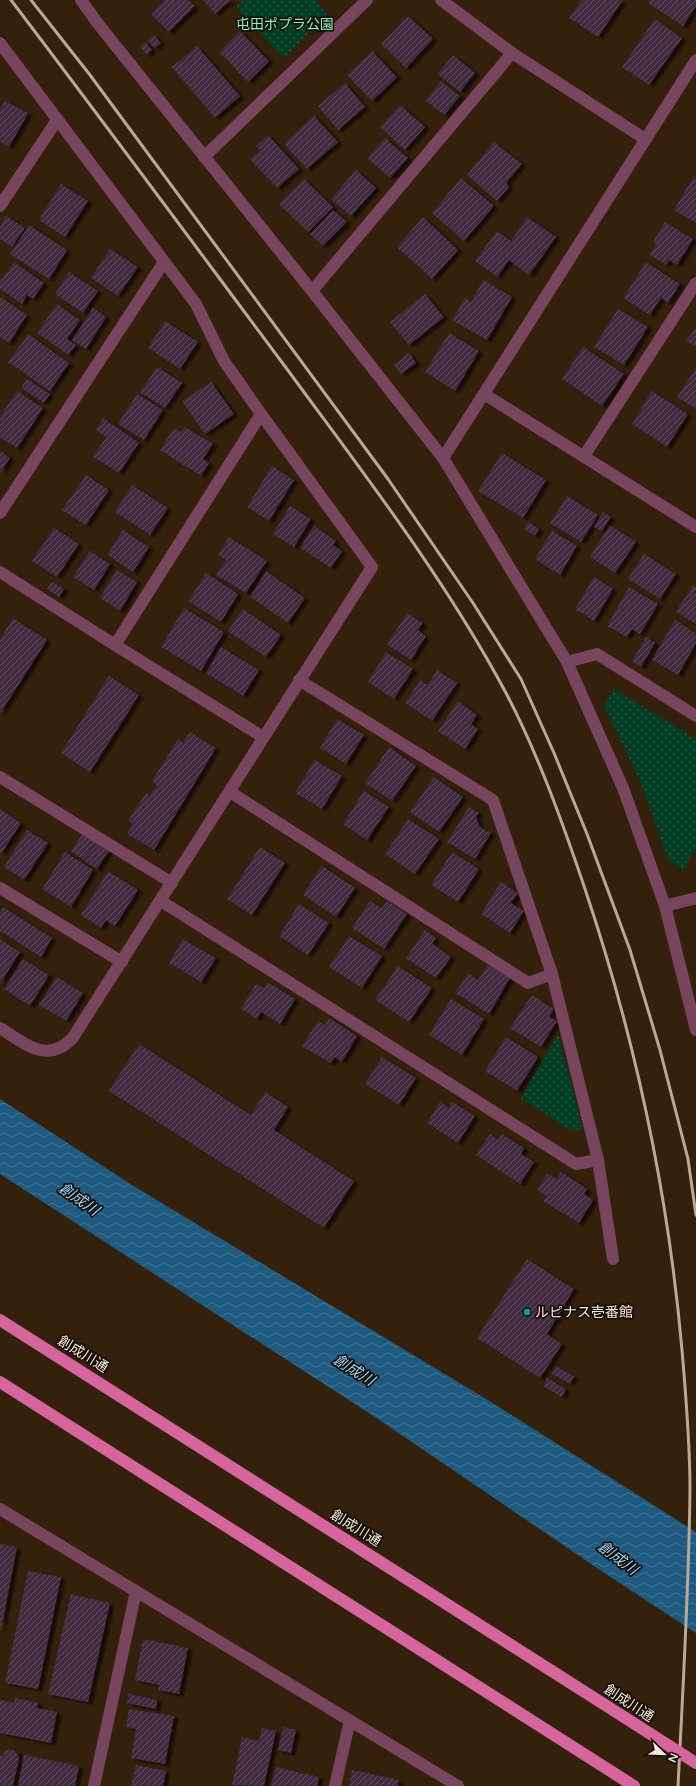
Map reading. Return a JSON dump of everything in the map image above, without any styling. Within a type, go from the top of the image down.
[{"type":"highway","name":"創成川通","points":[[0,1320],[696,1763]]},
{"type":"highway","points":[[0,1382],[629,1783]]},
{"type":"street","points":[[81,0],[99,25],[312,291],[443,458],[567,662],[623,788],[665,906],[696,1030]]},
{"type":"street","points":[[204,157],[367,0]]},
{"type":"street","points":[[441,0],[512,53],[645,139]]},
{"type":"street","points":[[0,43],[196,304],[224,361],[372,567],[263,736],[230,792],[72,1039],[59,1048],[47,1051],[32,1048],[0,1028]]},
{"type":"street","points":[[312,291],[512,53]]},
{"type":"street","points":[[443,458],[696,60]]},
{"type":"street","points":[[0,206],[57,120]]},
{"type":"street","points":[[0,512],[164,262]]},
{"type":"street","points":[[584,456],[696,283]]},
{"type":"street","points":[[484,394],[696,526]]},
{"type":"street","points":[[115,645],[261,414]]},
{"type":"street","points":[[0,572],[263,736]]},
{"type":"street","points":[[567,662],[597,654],[696,716]]},
{"type":"street","points":[[299,680],[493,800],[552,974],[598,1160],[613,1259]]},
{"type":"street","points":[[0,776],[172,883]]},
{"type":"street","points":[[230,792],[528,983],[552,974]]},
{"type":"street","points":[[0,888],[122,962]]},
{"type":"street","points":[[665,906],[696,898]]},
{"type":"street","points":[[161,900],[576,1164],[598,1160]]},
{"type":"street","points":[[0,1509],[458,1786]]},
{"type":"street","points":[[94,1786],[136,1591]]},
{"type":"street","points":[[335,1786],[350,1720]]},
{"type":"green space","name":"屯田ポプラ公園","points":[[243,0],[315,0],[327,14],[284,58],[236,7]]},
{"type":"green space","points":[[614,689],[696,739],[696,848],[683,870],[668,860],[641,783],[604,706]]},
{"type":"green space","points":[[558,1034],[583,1130],[568,1129],[521,1098]]},
{"type":"water","name":"創成川","points":[[0,1099],[132,1185],[491,1402],[696,1532],[696,1633],[603,1572],[375,1417],[0,1174]]},
{"type":"building","points":[[165,0],[188,0],[195,6],[169,32],[151,14]]},
{"type":"building","points":[[203,0],[231,0],[215,14]]},
{"type":"building","points":[[582,0],[623,0],[598,37],[569,18]]},
{"type":"building","points":[[650,0],[696,0],[696,6],[683,26],[648,3]]},
{"type":"building","points":[[408,16],[433,39],[406,68],[381,44]]},
{"type":"building","points":[[655,19],[682,38],[649,85],[622,67]]},
{"type":"building","points":[[240,31],[269,61],[248,82],[219,52]]},
{"type":"building","points":[[154,35],[161,43],[155,48],[147,40]]},
{"type":"building","points":[[145,42],[152,50],[147,55],[140,47]]},
{"type":"building","points":[[197,46],[240,96],[215,118],[172,67]]},
{"type":"building","points":[[372,51],[397,77],[372,101],[347,75]]},
{"type":"building","points":[[453,55],[475,73],[460,92],[438,74]]},
{"type":"building","points":[[441,81],[460,96],[444,115],[426,101]]},
{"type":"building","points":[[345,83],[365,107],[338,130],[318,106]]},
{"type":"building","points":[[5,101],[28,113],[9,147],[0,142],[0,110]]},
{"type":"building","points":[[400,105],[425,127],[405,150],[380,127]]},
{"type":"building","points":[[314,116],[338,142],[307,169],[284,144]]},
{"type":"building","points":[[268,135],[299,169],[277,188],[250,159],[260,150],[256,146]]},
{"type":"building","points":[[385,138],[408,158],[390,178],[367,158]]},
{"type":"building","points":[[494,142],[522,164],[506,183],[509,187],[497,201],[467,175]]},
{"type":"building","points":[[356,170],[376,188],[351,216],[331,199]]},
{"type":"building","points":[[694,176],[696,178],[696,223],[674,210]]},
{"type":"building","points":[[461,178],[494,206],[464,241],[432,213]]},
{"type":"building","points":[[304,179],[333,207],[308,232],[279,204]]},
{"type":"building","points":[[61,184],[88,201],[65,237],[39,220]]},
{"type":"building","points":[[333,210],[347,222],[323,246],[310,234]]},
{"type":"building","points":[[6,216],[25,228],[12,247],[0,239],[0,226]]},
{"type":"building","points":[[423,217],[458,250],[432,279],[397,247]]},
{"type":"building","points":[[527,217],[556,237],[529,275],[509,260],[497,277],[475,261],[497,231],[511,241]]},
{"type":"building","points":[[665,222],[693,239],[677,265],[669,260],[666,265],[650,255],[656,244],[653,242]]},
{"type":"building","points":[[29,225],[67,250],[49,279],[10,254]]},
{"type":"building","points":[[110,249],[138,267],[118,296],[91,278]]},
{"type":"building","points":[[14,262],[44,283],[33,299],[27,295],[22,304],[0,289],[0,282]]},
{"type":"building","points":[[646,262],[680,284],[668,303],[661,298],[650,315],[623,298]]},
{"type":"building","points":[[69,272],[98,291],[83,313],[55,294]]},
{"type":"building","points":[[483,280],[512,297],[487,340],[452,320],[465,298],[471,302]]},
{"type":"building","points":[[425,294],[444,317],[409,345],[390,322]]},
{"type":"building","points":[[0,297],[27,315],[9,343],[0,337]]},
{"type":"building","points":[[57,304],[80,320],[67,339],[76,345],[68,355],[37,333]]},
{"type":"building","points":[[93,308],[106,317],[86,349],[72,340]]},
{"type":"building","points":[[618,309],[648,327],[624,365],[594,347]]},
{"type":"building","points":[[165,321],[198,342],[180,369],[148,348]]},
{"type":"building","points":[[696,327],[696,347],[686,341]]},
{"type":"building","points":[[449,333],[479,351],[455,391],[425,372]]},
{"type":"building","points":[[28,334],[69,363],[50,391],[8,362]]},
{"type":"building","points":[[583,347],[624,374],[602,406],[562,379]]},
{"type":"building","points":[[409,353],[416,363],[401,374],[394,365]]},
{"type":"building","points":[[157,367],[182,383],[165,408],[140,392]]},
{"type":"building","points":[[696,368],[696,409],[677,397]]},
{"type":"building","points":[[27,379],[50,394],[44,403],[21,388]]},
{"type":"building","points":[[211,382],[234,414],[205,434],[182,401]]},
{"type":"building","points":[[17,391],[43,408],[17,448],[0,437],[0,417]]},
{"type":"building","points":[[652,391],[688,414],[667,447],[632,424]]},
{"type":"building","points":[[137,394],[163,410],[144,440],[118,424]]},
{"type":"building","points":[[103,418],[139,443],[119,473],[93,457],[106,437],[96,430]]},
{"type":"building","points":[[185,427],[213,444],[203,459],[209,463],[201,476],[160,450],[174,428],[181,432]]},
{"type":"building","points":[[0,451],[10,458],[0,473]]},
{"type":"building","points":[[502,453],[546,480],[523,518],[478,491]]},
{"type":"building","points":[[272,466],[294,480],[269,521],[247,507]]},
{"type":"building","points":[[86,475],[109,490],[86,525],[62,510]]},
{"type":"building","points":[[132,485],[168,508],[150,535],[115,512]]},
{"type":"building","points":[[567,496],[598,515],[581,542],[550,523]]},
{"type":"building","points":[[290,506],[311,519],[294,547],[273,534]]},
{"type":"building","points":[[603,512],[611,517],[602,531],[594,527]]},
{"type":"building","points":[[528,522],[539,529],[535,536],[524,529]]},
{"type":"building","points":[[610,525],[636,542],[615,573],[590,557]]},
{"type":"building","points":[[314,526],[336,541],[333,545],[342,551],[331,568],[300,548]]},
{"type":"building","points":[[54,528],[79,544],[57,577],[32,561]]},
{"type":"building","points":[[123,530],[149,547],[133,572],[107,555]]},
{"type":"building","points":[[552,531],[577,546],[560,575],[535,559]]},
{"type":"building","points":[[229,537],[267,561],[246,593],[216,575],[226,560],[218,555]]},
{"type":"building","points":[[90,551],[110,564],[94,590],[73,577]]},
{"type":"building","points":[[644,554],[676,574],[660,599],[628,579]]},
{"type":"building","points":[[117,570],[137,582],[120,611],[100,598]]},
{"type":"building","points":[[266,571],[305,598],[288,623],[250,597]]},
{"type":"building","points":[[206,573],[238,594],[221,622],[188,601]]},
{"type":"building","points":[[594,577],[613,589],[594,621],[575,609]]},
{"type":"building","points":[[52,582],[64,589],[59,597],[47,589]]},
{"type":"building","points":[[693,585],[696,587],[696,624],[676,612]]},
{"type":"building","points":[[629,587],[658,604],[640,634],[632,629],[627,637],[607,626]]},
{"type":"building","points":[[184,608],[224,632],[201,671],[161,647]]},
{"type":"building","points":[[243,609],[281,635],[266,657],[228,631]]},
{"type":"building","points":[[407,613],[423,623],[418,630],[426,636],[411,660],[387,645]]},
{"type":"building","points":[[13,618],[47,640],[0,714],[0,639]]},
{"type":"building","points":[[675,620],[696,633],[696,643],[678,675],[652,660]]},
{"type":"building","points":[[646,637],[655,643],[641,667],[632,661]]},
{"type":"building","points":[[221,647],[259,670],[243,696],[206,673]]},
{"type":"building","points":[[386,652],[413,669],[394,699],[368,682]]},
{"type":"building","points":[[437,670],[457,683],[432,721],[405,703],[420,680],[428,685]]},
{"type":"building","points":[[109,676],[139,695],[90,772],[61,753]]},
{"type":"building","points":[[458,701],[477,715],[471,724],[478,729],[465,749],[438,731]]},
{"type":"building","points":[[337,719],[364,735],[346,764],[320,748]]},
{"type":"building","points":[[190,732],[216,748],[154,850],[127,834],[133,824],[128,821],[146,793],[150,795],[157,785],[152,781],[178,739],[183,743]]},
{"type":"building","points":[[389,747],[416,766],[392,801],[365,783]]},
{"type":"building","points":[[315,760],[342,776],[322,809],[295,793]]},
{"type":"building","points":[[434,777],[463,797],[439,832],[410,812]]},
{"type":"building","points":[[364,791],[389,807],[367,840],[343,824]]},
{"type":"building","points":[[469,807],[479,813],[476,817],[480,827],[491,833],[475,859],[447,842]]},
{"type":"building","points":[[0,809],[21,823],[0,855]]},
{"type":"building","points":[[408,819],[439,839],[415,874],[385,854]]},
{"type":"building","points":[[27,830],[48,843],[24,880],[4,867]]},
{"type":"building","points":[[83,833],[96,842],[84,860],[71,851]]},
{"type":"building","points":[[96,843],[109,851],[97,869],[84,861]]},
{"type":"building","points":[[260,847],[285,863],[252,915],[227,899]]},
{"type":"building","points":[[65,852],[93,870],[71,907],[42,889]]},
{"type":"building","points":[[452,852],[479,869],[458,902],[431,885]]},
{"type":"building","points":[[322,866],[355,888],[336,917],[303,895]]},
{"type":"building","points":[[108,871],[138,890],[115,926],[106,920],[101,928],[81,915]]},
{"type":"building","points":[[501,882],[518,893],[511,903],[524,911],[510,933],[481,914]]},
{"type":"building","points":[[370,901],[382,908],[387,901],[407,914],[384,949],[352,928]]},
{"type":"building","points":[[299,904],[329,923],[308,955],[279,936]]},
{"type":"building","points":[[3,907],[52,938],[41,957],[0,931],[0,913]]},
{"type":"building","points":[[425,930],[436,938],[432,943],[451,957],[436,978],[406,958]]},
{"type":"building","points":[[349,936],[382,956],[362,988],[329,967]]},
{"type":"building","points":[[0,939],[20,952],[0,984]]},
{"type":"building","points":[[183,939],[216,958],[201,982],[169,963]]},
{"type":"building","points":[[23,959],[49,975],[30,1006],[4,989]]},
{"type":"building","points":[[488,965],[510,978],[489,1014],[455,993],[468,973],[478,980]]},
{"type":"building","points":[[398,966],[432,988],[409,1022],[375,1000]]},
{"type":"building","points":[[57,977],[83,993],[66,1021],[39,1005]]},
{"type":"building","points":[[267,982],[295,999],[280,1024],[261,1012],[257,1019],[241,1009],[256,984],[264,988]]},
{"type":"building","points":[[532,995],[554,1009],[549,1017],[557,1021],[541,1047],[510,1028]]},
{"type":"building","points":[[451,999],[484,1019],[462,1055],[429,1035]]},
{"type":"building","points":[[329,1018],[357,1036],[342,1062],[335,1057],[330,1063],[302,1046],[318,1021],[325,1025]]},
{"type":"building","points":[[506,1037],[538,1057],[517,1091],[485,1071]]},
{"type":"building","points":[[139,1044],[251,1115],[265,1092],[288,1107],[274,1130],[354,1181],[324,1228],[109,1091]]},
{"type":"building","points":[[382,1057],[416,1078],[399,1105],[365,1084]]},
{"type":"building","points":[[440,1102],[449,1108],[452,1102],[475,1116],[458,1143],[427,1123]]},
{"type":"building","points":[[490,1134],[498,1140],[502,1134],[524,1148],[521,1154],[534,1162],[520,1184],[476,1155]]},
{"type":"building","points":[[561,1172],[587,1189],[584,1194],[593,1200],[579,1223],[543,1201],[546,1196],[537,1190],[547,1174],[557,1179]]},
{"type":"building","name":"ルピナス壱番館","points":[[527,1259],[574,1289],[547,1334],[562,1344],[540,1378],[477,1338]]},
{"type":"building","points":[[556,1366],[574,1376],[570,1384],[552,1374]]},
{"type":"building","points":[[547,1378],[566,1389],[562,1397],[543,1386]]},
{"type":"building","points":[[0,1544],[17,1547],[1,1630],[0,1630]]},
{"type":"building","points":[[28,1571],[61,1577],[38,1689],[5,1683]]},
{"type":"building","points":[[71,1594],[110,1603],[88,1702],[48,1694]]},
{"type":"building","points":[[143,1639],[188,1648],[179,1694],[158,1690],[159,1685],[135,1680]]},
{"type":"building","points":[[129,1694],[157,1700],[156,1709],[127,1703]]},
{"type":"building","points":[[15,1698],[38,1703],[37,1708],[57,1712],[51,1743],[0,1733],[0,1700],[14,1703]]},
{"type":"building","points":[[129,1709],[174,1716],[165,1764],[131,1758],[136,1729],[126,1727]]},
{"type":"building","points":[[283,1727],[296,1730],[291,1753],[278,1750]]},
{"type":"building","points":[[262,1728],[276,1731],[264,1786],[232,1785],[242,1737],[259,1741]]},
{"type":"building","points":[[10,1749],[14,1750],[18,1754],[19,1759],[13,1786],[0,1786],[0,1755],[3,1756],[5,1751]]},
{"type":"building","points":[[24,1755],[79,1766],[75,1786],[18,1786]]},
{"type":"building","points":[[136,1765],[166,1771],[163,1786],[131,1786]]},
{"type":"building","points":[[276,1767],[319,1777],[317,1786],[271,1786]]},
{"type":"building","points":[[352,1770],[399,1780],[398,1786],[349,1786]]},
{"type":"railway","points":[[11,0],[284,365],[401,525],[429,566],[482,650],[506,693],[529,740],[558,812],[602,943],[634,1058],[658,1174],[676,1291],[686,1402],[690,1489],[687,1600],[678,1786]]},
{"type":"railway","points":[[31,0],[90,75],[388,479],[473,603],[521,679],[554,753],[587,834],[630,950],[660,1050],[688,1159],[696,1215]]},
{"type":"place","name":"ルピナス壱番館","points":[[527,1312]]}]
